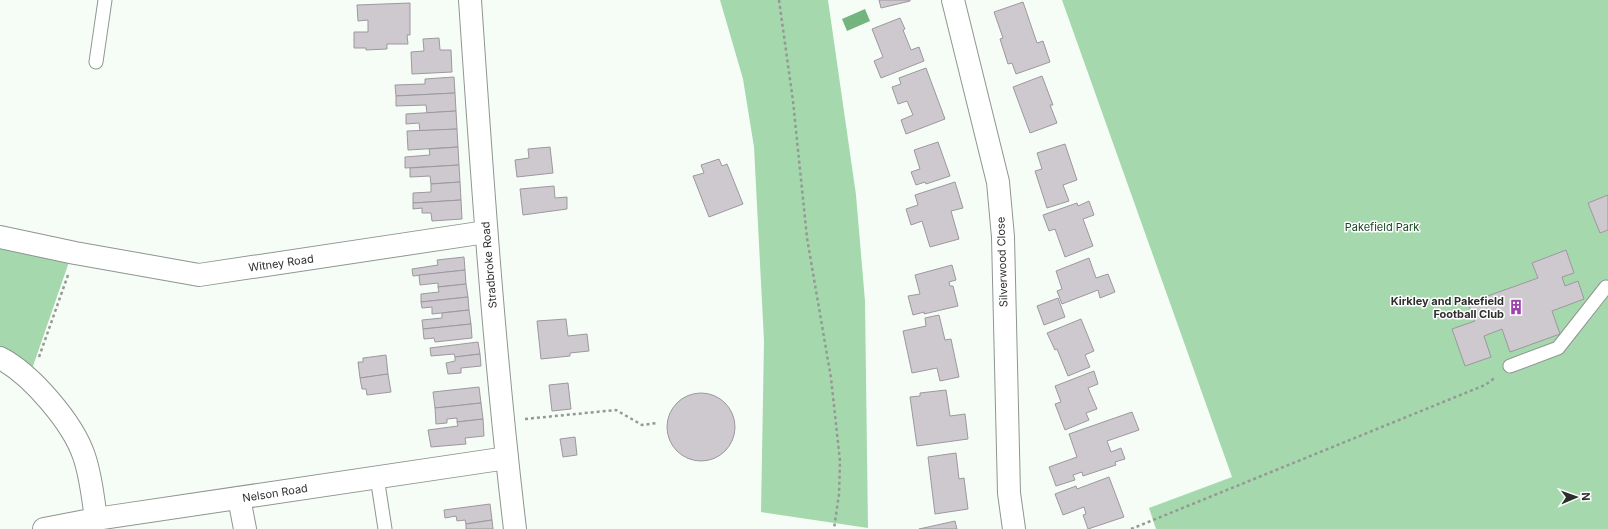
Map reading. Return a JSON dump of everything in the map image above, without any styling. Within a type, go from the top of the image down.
[{"type":"street","name":"Stradbroke Road","points":[[470,0],[486,232],[503,421],[515,529]]},
{"type":"street","name":"Silverwood Close","points":[[953,0],[998,182],[1003,237],[1009,492],[1014,529]]},
{"type":"street","name":"Witney Road","points":[[0,237],[75,254],[199,275],[486,232]]},
{"type":"street","points":[[0,358],[10,363],[30,380],[57,410],[74,434],[84,455],[90,476],[96,519]]},
{"type":"street","name":"Nelson Road","points":[[44,529],[96,519],[507,458]]},
{"type":"street","points":[[238,498],[245,529]]},
{"type":"lane","points":[[96,62],[105,0]]},
{"type":"lane","points":[[1510,366],[1558,348],[1606,286]]},
{"type":"lane","points":[[377,477],[385,529]]},
{"type":"path","points":[[779,0],[793,101],[807,238],[830,378],[840,461],[839,494],[834,529]]},
{"type":"path","points":[[30,380],[75,254]]},
{"type":"path","points":[[1131,529],[1485,386]]},
{"type":"path","points":[[503,421],[616,410],[642,425],[658,423]]},
{"type":"green space","points":[[720,0],[828,0],[856,195],[865,301],[868,528],[761,512],[764,341],[754,147],[743,79]]},
{"type":"green space","name":"Pakefield Park","points":[[1062,0],[1608,0],[1608,529],[1156,529],[1149,508],[1232,477]]},
{"type":"green space","points":[[0,244],[69,262],[32,369],[0,347]]},
{"type":"shaded area","points":[[865,9],[870,21],[847,31],[842,19]]},
{"type":"building","points":[[879,0],[910,0],[910,1],[881,8]]},
{"type":"building","points":[[1023,2],[1037,43],[1043,41],[1050,62],[1016,74],[1012,63],[1008,64],[1000,39],[1003,38],[994,12]]},
{"type":"building","points":[[410,3],[410,35],[407,35],[408,44],[387,44],[387,49],[366,50],[366,48],[354,48],[354,32],[368,32],[368,20],[358,21],[357,5]]},
{"type":"building","points":[[900,18],[911,50],[919,47],[924,61],[881,78],[874,61],[883,57],[872,29]]},
{"type":"building","points":[[439,38],[440,50],[451,50],[452,72],[412,74],[411,52],[424,51],[423,39]]},
{"type":"building","points":[[926,68],[945,119],[906,134],[901,120],[913,115],[907,101],[898,104],[892,87],[901,84],[899,78]]},
{"type":"building","points":[[1042,76],[1053,105],[1050,105],[1057,123],[1030,133],[1013,87]]},
{"type":"building","points":[[454,77],[455,93],[396,96],[395,85],[425,84],[425,79]]},
{"type":"building","points":[[455,93],[456,111],[427,113],[426,105],[396,106],[396,96]]},
{"type":"building","points":[[456,111],[457,129],[420,131],[419,123],[406,124],[406,114]]},
{"type":"building","points":[[457,129],[458,147],[408,150],[407,131]]},
{"type":"building","points":[[938,142],[950,176],[926,184],[925,182],[916,185],[911,172],[920,169],[914,150]]},
{"type":"building","points":[[1065,144],[1077,180],[1063,185],[1069,201],[1047,208],[1035,171],[1042,169],[1037,153]]},
{"type":"building","points":[[458,147],[459,165],[405,168],[405,157],[430,155],[429,149]]},
{"type":"building","points":[[550,147],[553,173],[517,177],[515,160],[529,158],[528,149]]},
{"type":"building","points":[[719,159],[722,166],[727,164],[743,204],[709,217],[693,176],[704,173],[701,165]]},
{"type":"building","points":[[459,165],[460,182],[431,184],[430,176],[410,177],[410,168]]},
{"type":"building","points":[[460,182],[461,200],[413,203],[413,193],[431,192],[431,184]]},
{"type":"building","points":[[955,182],[963,208],[951,211],[959,239],[930,247],[922,221],[911,225],[906,209],[918,205],[915,195]]},
{"type":"building","points":[[554,186],[555,198],[567,197],[567,209],[523,215],[520,189]]},
{"type":"building","points":[[1608,195],[1608,230],[1600,233],[1588,203]]},
{"type":"building","points":[[461,200],[462,219],[432,221],[431,213],[422,213],[422,208],[413,209],[413,203]]},
{"type":"building","points":[[1089,201],[1094,215],[1083,219],[1093,246],[1065,257],[1055,229],[1049,231],[1043,215],[1077,203],[1078,206]]},
{"type":"building","name":"Kirkley and Pakefield Football Club","points":[[1566,250],[1574,273],[1562,277],[1565,286],[1578,281],[1584,299],[1552,311],[1560,334],[1510,352],[1502,329],[1484,336],[1491,357],[1465,366],[1452,329],[1475,321],[1468,303],[1538,278],[1532,263]]},
{"type":"building","points":[[464,257],[465,270],[413,276],[412,269],[438,265],[437,260]]},
{"type":"building","points":[[1089,258],[1096,278],[1108,274],[1115,292],[1100,298],[1098,290],[1062,304],[1057,291],[1062,289],[1056,271]]},
{"type":"building","points":[[952,265],[956,280],[949,282],[950,286],[953,286],[958,306],[913,315],[908,296],[920,294],[915,275]]},
{"type":"building","points":[[465,270],[466,284],[438,287],[438,283],[420,285],[419,275]]},
{"type":"building","points":[[466,284],[468,297],[421,302],[421,294],[439,292],[438,287]]},
{"type":"building","points":[[468,297],[469,310],[432,314],[432,307],[422,308],[421,302]]},
{"type":"building","points":[[1058,298],[1065,317],[1044,325],[1037,306]]},
{"type":"building","points":[[469,310],[471,324],[423,329],[422,320],[442,318],[442,313]]},
{"type":"building","points":[[939,315],[945,340],[951,339],[959,377],[940,381],[937,368],[912,373],[903,331],[926,326],[925,318]]},
{"type":"building","points":[[566,319],[568,336],[587,334],[589,351],[570,353],[570,356],[541,359],[537,321]]},
{"type":"building","points":[[1081,319],[1094,351],[1085,355],[1090,367],[1068,376],[1057,349],[1055,350],[1047,333]]},
{"type":"building","points":[[471,324],[472,338],[435,342],[434,338],[424,339],[423,329]]},
{"type":"building","points":[[478,342],[480,354],[455,357],[454,354],[431,356],[430,348]]},
{"type":"building","points":[[480,354],[481,366],[461,368],[461,373],[448,374],[446,363],[455,361],[455,357]]},
{"type":"building","points":[[386,355],[388,374],[360,378],[358,362],[363,362],[363,358]]},
{"type":"building","points":[[1094,371],[1098,384],[1088,388],[1097,409],[1086,413],[1089,420],[1065,430],[1055,404],[1061,402],[1055,386]]},
{"type":"building","points":[[388,374],[391,392],[367,395],[366,389],[362,389],[360,378]]},
{"type":"building","points":[[568,383],[571,409],[552,411],[549,385]]},
{"type":"building","points":[[479,387],[481,403],[435,408],[433,392]]},
{"type":"building","points":[[946,390],[950,416],[965,414],[968,439],[917,446],[910,397],[920,396],[920,393]]},
{"type":"building","points":[[694,393],[708,393],[720,399],[729,408],[735,420],[733,440],[725,451],[714,459],[708,461],[694,461],[688,459],[677,451],[669,440],[667,434],[667,420],[669,414],[677,403],[688,395]]},
{"type":"building","points":[[481,403],[483,419],[457,422],[457,418],[447,419],[447,423],[436,424],[435,408]]},
{"type":"building","points":[[1132,412],[1139,430],[1107,441],[1111,452],[1121,448],[1125,459],[1115,462],[1116,465],[1083,476],[1082,472],[1073,475],[1075,480],[1056,486],[1049,467],[1077,457],[1069,434]]},
{"type":"building","points":[[483,419],[484,436],[465,438],[466,444],[431,447],[428,430],[458,426],[457,422]]},
{"type":"building","points":[[575,437],[577,455],[563,457],[560,439]]},
{"type":"building","points":[[956,453],[959,479],[964,478],[968,509],[935,514],[928,457]]},
{"type":"building","points":[[1109,477],[1124,517],[1088,529],[1083,515],[1086,514],[1084,507],[1063,515],[1055,494],[1076,486],[1077,489]]},
{"type":"building","points":[[490,504],[492,520],[466,524],[465,520],[457,521],[456,516],[445,518],[444,510]]},
{"type":"building","points":[[492,520],[493,529],[466,529],[466,524]]},
{"type":"building","points":[[955,521],[957,529],[919,529]]},
{"type":"place","name":"Kirkley and Pakefield Football Club","points":[[1516,307]]}]
